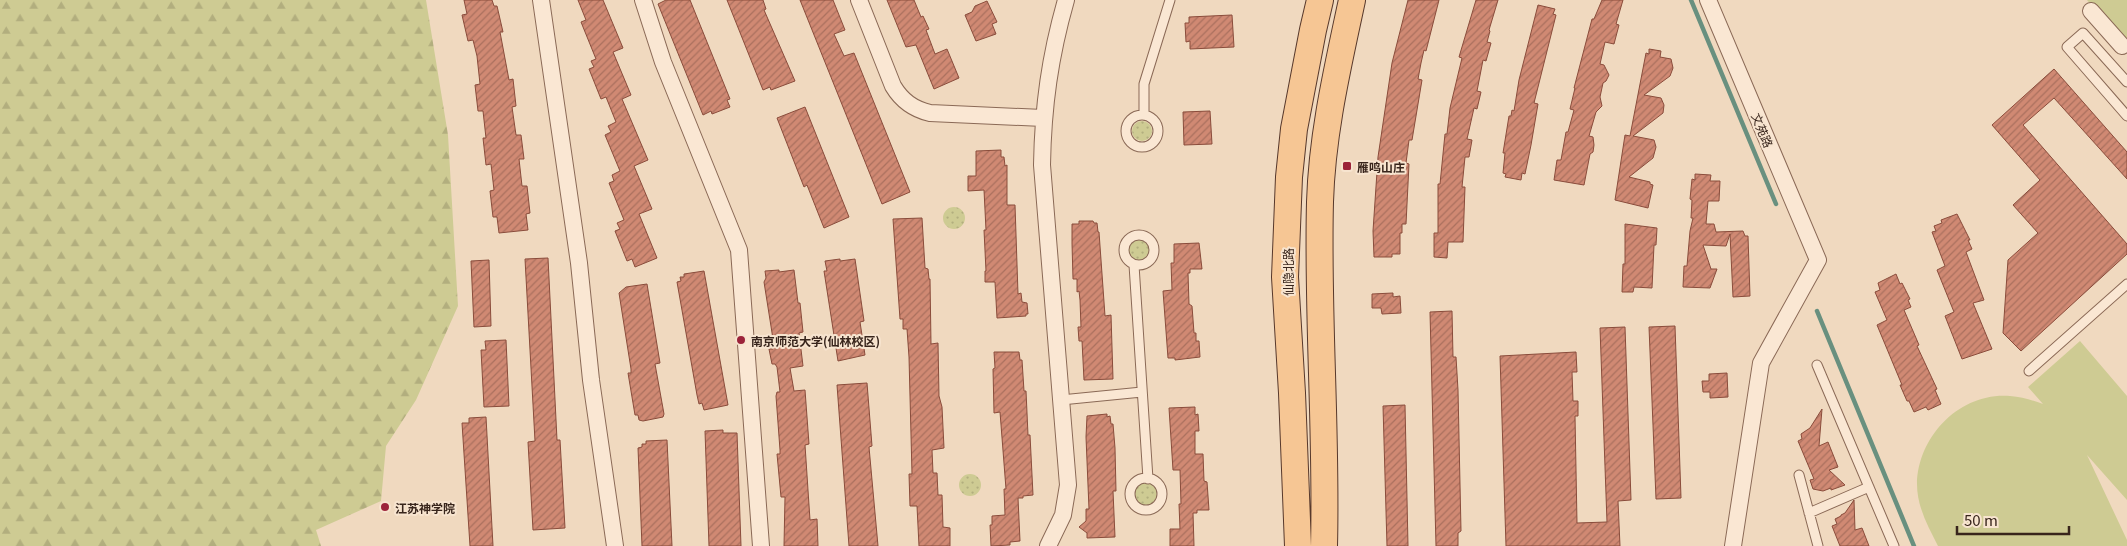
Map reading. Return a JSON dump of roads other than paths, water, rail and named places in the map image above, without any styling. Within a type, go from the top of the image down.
[{"type":"main road","name":"仙隐北路","points":[[1298,546],[1293,403],[1285,277],[1288,186],[1294,129],[1312,30],[1320,0]]},
{"type":"main road","points":[[1324,546],[1319,276],[1320,200],[1326,132],[1352,0]]},
{"type":"street","points":[[541,0],[579,262],[591,380],[615,546]]},
{"type":"street","points":[[643,0],[663,62],[739,250],[761,546]]},
{"type":"street","points":[[859,0],[893,86],[898,95],[913,107],[930,113],[1043,118]]},
{"type":"street","points":[[1048,546],[1063,515],[1068,485],[1042,164],[1043,118],[1054,42],[1066,0]]},
{"type":"street","name":"文苑路","points":[[1708,0],[1818,260],[1761,363],[1733,546]]},
{"type":"street","points":[[2091,11],[2125,45]]},
{"type":"lane","points":[[1144,115],[1144,84],[1170,0]]},
{"type":"lane","points":[[2127,82],[2083,33],[2068,47],[2127,116]]},
{"type":"lane","points":[[1134,265],[1148,479]]},
{"type":"lane","points":[[2029,371],[2127,284]]},
{"type":"lane","points":[[1816,364],[1894,546]]},
{"type":"lane","points":[[1061,400],[1142,392]]},
{"type":"lane","points":[[1799,475],[1818,546]]},
{"type":"lane","points":[[1809,513],[1869,487]]},
{"type":"waterway","points":[[1691,0],[1776,204]]},
{"type":"waterway","points":[[1817,311],[1914,546]]},
{"type":"place","name":"雁鸣山庄","points":[[1347,166]]},
{"type":"place","name":"南京师范大学(仙林校区)","points":[[741,340]]},
{"type":"place","name":"江苏神学院","points":[[385,507]]}]
